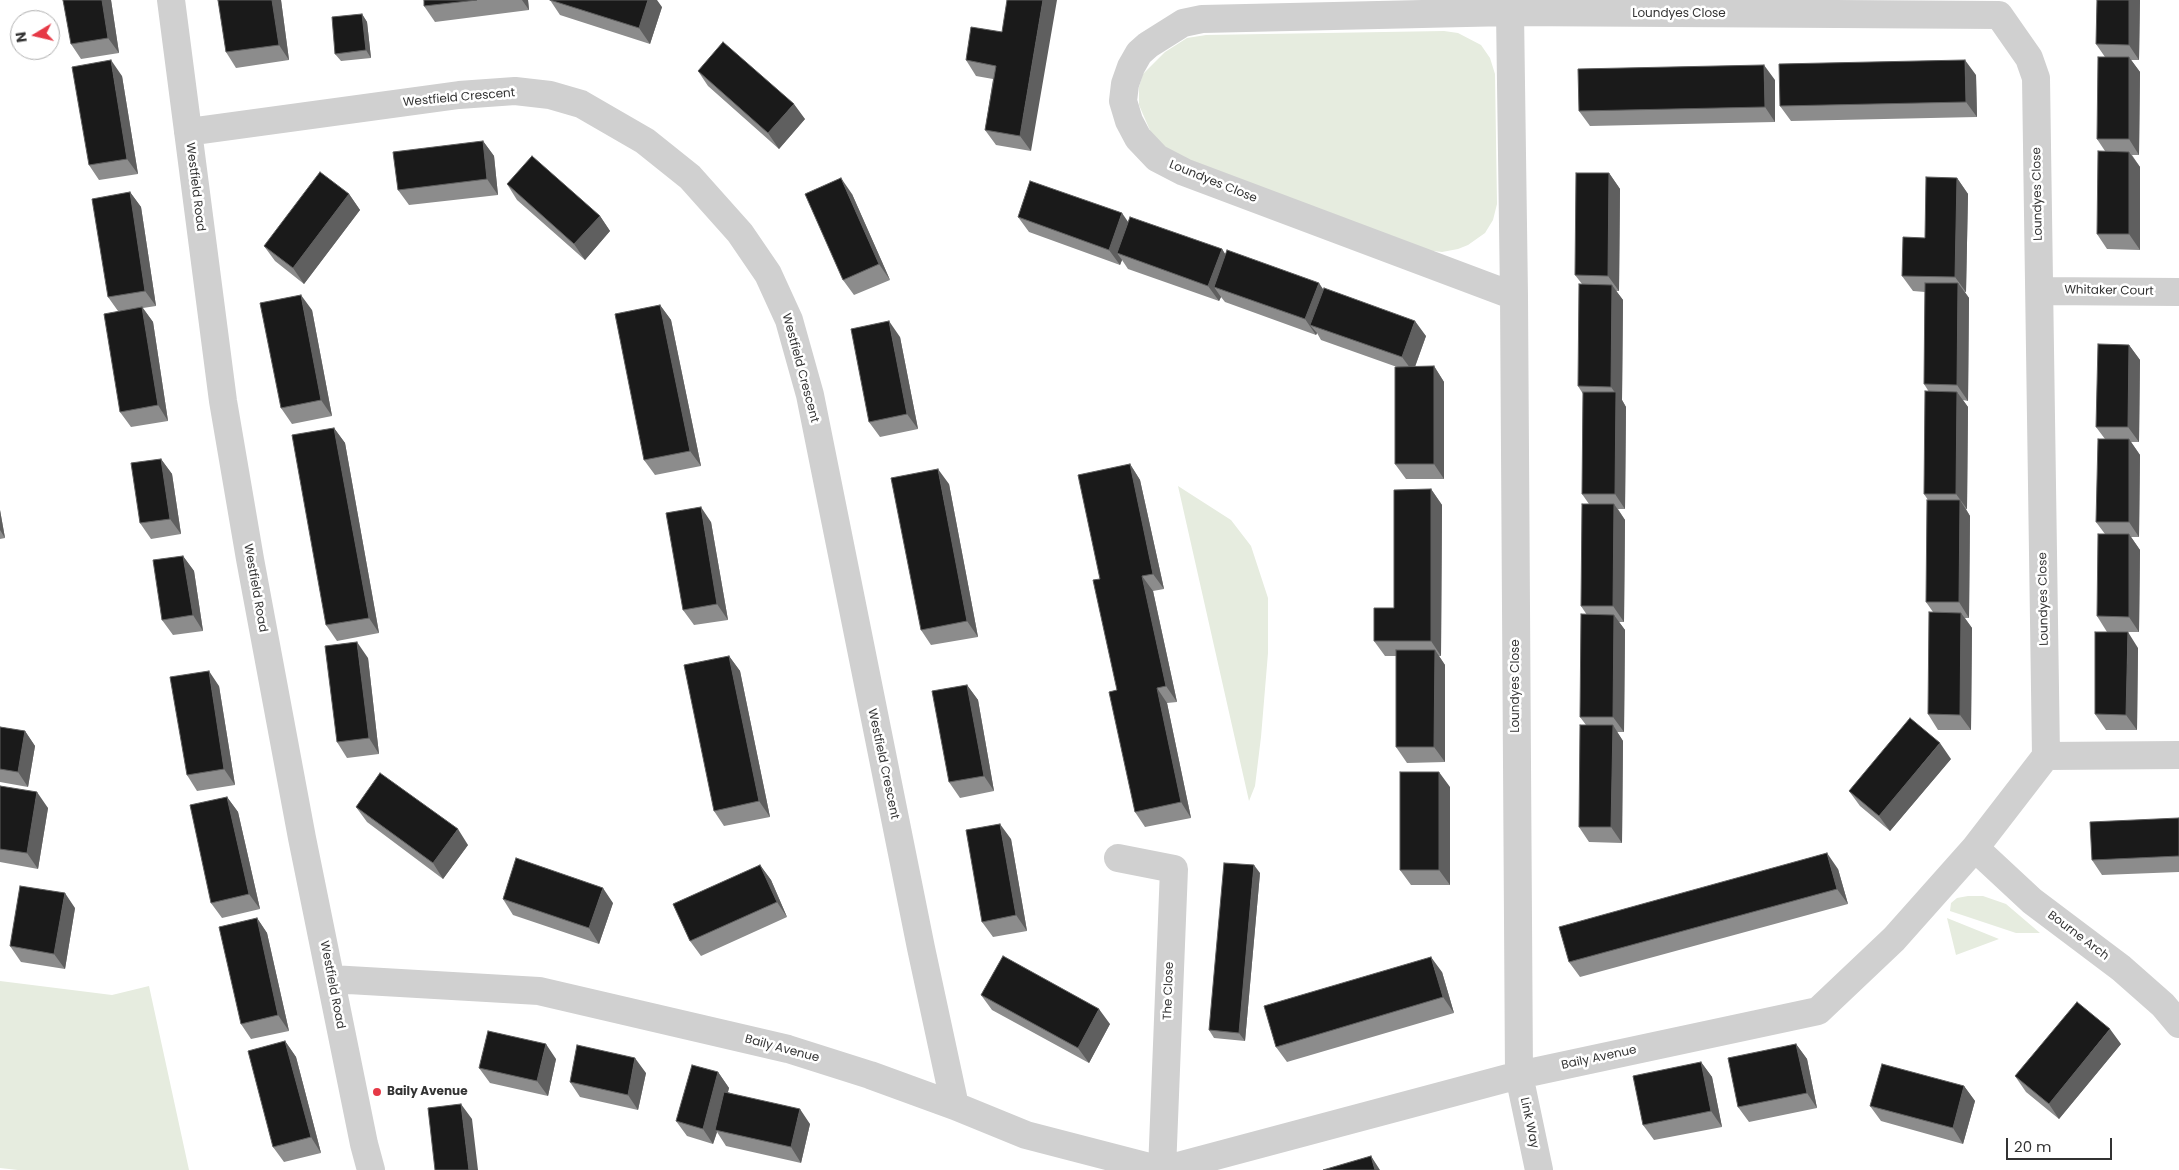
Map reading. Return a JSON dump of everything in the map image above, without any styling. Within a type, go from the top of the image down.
[{"type":"street","name":"Westfield Road","points":[[171,0],[228,431],[272,674],[331,979],[364,1144],[371,1170]]},
{"type":"street","name":"Loundyes Close","points":[[1514,296],[1184,172],[1157,158],[1138,138],[1129,121],[1123,101],[1125,84],[1131,67],[1139,53],[1148,44],[1183,23],[1202,19],[1510,12],[2006,8],[2036,78],[2046,756]]},
{"type":"street","name":"Loundyes Close","points":[[1510,12],[1514,296],[1519,1075]]},
{"type":"street","name":"Westfield Crescent","points":[[188,132],[458,95],[515,91],[550,95],[581,104],[645,141],[690,177],[740,233],[768,274],[789,320],[810,395],[915,920],[956,1106]]},
{"type":"street","name":"Whitaker Court","points":[[2040,291],[2179,292]]},
{"type":"street","points":[[1976,848],[2046,756],[2179,755]]},
{"type":"street","name":"Baily Avenue","points":[[331,979],[538,991],[788,1049],[870,1075],[1026,1134],[1162,1170],[1519,1075],[1818,1010],[1894,939],[1976,848]]},
{"type":"street","name":"Bourne Arch","points":[[1976,848],[2032,901],[2121,968],[2163,1006],[2179,1024]]},
{"type":"street","name":"The Close","points":[[1118,858],[1174,870],[1162,1170]]},
{"type":"street","name":"Link Way","points":[[1519,1075],[1540,1170]]},
{"type":"shaded area","points":[[1444,31],[1458,33],[1481,45],[1490,58],[1495,74],[1497,204],[1493,220],[1485,233],[1468,245],[1458,249],[1442,252],[1424,250],[1182,158],[1166,149],[1152,135],[1139,105],[1139,87],[1143,74],[1165,52],[1187,38],[1206,35]]},
{"type":"shaded area","points":[[1178,486],[1231,520],[1251,546],[1268,598],[1268,653],[1261,737],[1255,786],[1249,801]]},
{"type":"shaded area","points":[[1983,896],[2006,904],[2040,933],[2016,933],[1950,911],[1951,903],[1957,898]]},
{"type":"shaded area","points":[[1947,918],[1999,939],[1956,955]]},
{"type":"shaded area","points":[[0,981],[112,995],[149,986],[189,1170],[18,1170],[0,1168]]},
{"type":"building","points":[[63,0],[102,0],[108,38],[71,44]]},
{"type":"building","points":[[218,0],[272,0],[279,45],[226,52]]},
{"type":"building","points":[[424,0],[477,0],[424,6]]},
{"type":"building","points":[[550,0],[648,0],[639,28]]},
{"type":"building","points":[[1007,0],[1043,0],[1020,136],[985,130],[996,66],[966,60],[971,27],[1002,32]]},
{"type":"building","points":[[2097,0],[2129,0],[2129,45],[2096,44]]},
{"type":"building","points":[[362,14],[366,50],[335,54],[332,17]]},
{"type":"building","points":[[723,42],[794,104],[768,133],[698,71]]},
{"type":"building","points":[[2098,57],[2129,57],[2129,139],[2097,139]]},
{"type":"building","points":[[111,60],[127,159],[89,165],[72,67]]},
{"type":"building","points":[[1965,60],[1966,102],[1780,106],[1779,64]]},
{"type":"building","points":[[1764,65],[1765,107],[1579,111],[1578,69]]},
{"type":"building","points":[[483,141],[487,179],[398,190],[393,152]]},
{"type":"building","points":[[2098,151],[2129,152],[2129,234],[2097,234]]},
{"type":"building","points":[[532,156],[600,216],[574,244],[507,184]]},
{"type":"building","points":[[320,172],[349,194],[293,268],[264,246]]},
{"type":"building","points":[[1576,173],[1609,173],[1608,276],[1575,275]]},
{"type":"building","points":[[1926,177],[1957,178],[1955,277],[1902,276],[1903,237],[1925,238]]},
{"type":"building","points":[[841,178],[879,264],[843,280],[805,194]]},
{"type":"building","points":[[1030,181],[1122,213],[1109,250],[1018,217]]},
{"type":"building","points":[[130,192],[145,291],[108,297],[92,199]]},
{"type":"building","points":[[1130,217],[1222,249],[1208,286],[1117,253]]},
{"type":"building","points":[[1227,250],[1319,283],[1305,319],[1214,287]]},
{"type":"building","points":[[1925,283],[1958,283],[1957,385],[1924,384]]},
{"type":"building","points":[[1579,284],[1612,285],[1611,387],[1578,386]]},
{"type":"building","points":[[1324,288],[1415,321],[1402,357],[1310,325]]},
{"type":"building","points":[[301,295],[321,400],[281,408],[260,303]]},
{"type":"building","points":[[660,305],[690,451],[644,460],[615,314]]},
{"type":"building","points":[[142,307],[158,405],[120,412],[104,314]]},
{"type":"building","points":[[889,321],[907,414],[869,422],[851,329]]},
{"type":"building","points":[[2098,344],[2129,345],[2128,427],[2096,427]]},
{"type":"building","points":[[1434,366],[1434,464],[1395,464],[1395,367]]},
{"type":"building","points":[[1925,391],[1957,392],[1956,494],[1924,494]]},
{"type":"building","points":[[1583,392],[1616,392],[1615,494],[1582,494]]},
{"type":"building","points":[[334,428],[369,618],[326,625],[292,435]]},
{"type":"building","points":[[2098,439],[2129,439],[2129,522],[2096,522]]},
{"type":"building","points":[[161,459],[170,519],[140,523],[131,463]]},
{"type":"building","points":[[1130,464],[1153,574],[1142,576],[1166,686],[1157,688],[1181,802],[1135,812],[1109,692],[1117,690],[1093,580],[1100,579],[1078,475]]},
{"type":"building","points":[[938,469],[967,621],[921,630],[891,478]]},
{"type":"building","points":[[1431,489],[1431,641],[1374,641],[1374,608],[1394,608],[1394,490]]},
{"type":"building","points":[[1927,500],[1960,500],[1959,602],[1926,602]]},
{"type":"building","points":[[1582,504],[1614,504],[1613,606],[1581,606]]},
{"type":"building","points":[[701,507],[717,604],[683,610],[666,513]]},
{"type":"building","points":[[2098,534],[2129,534],[2129,617],[2097,616]]},
{"type":"building","points":[[183,556],[193,615],[162,620],[153,560]]},
{"type":"building","points":[[1929,612],[1961,613],[1960,715],[1928,714]]},
{"type":"building","points":[[1581,614],[1614,615],[1613,717],[1580,717]]},
{"type":"building","points":[[2095,632],[2128,632],[2126,715],[2095,714]]},
{"type":"building","points":[[357,642],[369,738],[337,742],[325,646]]},
{"type":"building","points":[[1396,650],[1435,650],[1434,747],[1396,747]]},
{"type":"building","points":[[729,656],[759,801],[714,811],[684,665]]},
{"type":"building","points":[[209,671],[224,769],[187,775],[170,677]]},
{"type":"building","points":[[967,685],[984,776],[949,782],[932,691]]},
{"type":"building","points":[[1910,718],[1940,743],[1879,816],[1849,791]]},
{"type":"building","points":[[1580,725],[1613,725],[1611,827],[1579,827]]},
{"type":"building","points":[[0,727],[25,731],[18,772],[0,769]]},
{"type":"building","points":[[1400,772],[1439,772],[1439,870],[1400,870]]},
{"type":"building","points":[[380,773],[458,829],[433,863],[356,807]]},
{"type":"building","points":[[0,786],[37,792],[27,853],[0,849]]},
{"type":"building","points":[[227,797],[249,894],[211,903],[190,805]]},
{"type":"building","points":[[2179,818],[2179,856],[2092,860],[2090,822]]},
{"type":"building","points":[[1000,824],[1016,915],[982,922],[966,830]]},
{"type":"building","points":[[1827,853],[1837,889],[1569,962],[1559,927]]},
{"type":"building","points":[[516,858],[603,888],[589,928],[503,899]]},
{"type":"building","points":[[1224,863],[1254,865],[1239,1033],[1209,1030]]},
{"type":"building","points":[[760,865],[777,902],[690,941],[673,904]]},
{"type":"building","points":[[20,886],[65,893],[54,954],[10,946]]},
{"type":"building","points":[[257,918],[278,1015],[241,1024],[219,927]]},
{"type":"building","points":[[1003,956],[1099,1009],[1078,1048],[981,995]]},
{"type":"building","points":[[1431,957],[1443,997],[1276,1047],[1264,1006]]},
{"type":"building","points":[[2077,1002],[2110,1029],[2049,1104],[2015,1076]]},
{"type":"building","points":[[488,1031],[546,1044],[537,1081],[479,1068]]},
{"type":"building","points":[[285,1041],[311,1137],[273,1147],[248,1051]]},
{"type":"building","points":[[1796,1044],[1807,1093],[1738,1107],[1728,1058]]},
{"type":"building","points":[[577,1045],[635,1058],[628,1095],[570,1082]]},
{"type":"building","points":[[1701,1062],[1711,1111],[1643,1125],[1633,1076]]},
{"type":"building","points":[[1882,1064],[1964,1086],[1953,1128],[1870,1106]]},
{"type":"building","points":[[692,1065],[718,1072],[703,1129],[676,1121]]},
{"type":"building","points":[[724,1092],[800,1109],[791,1147],[715,1130]]},
{"type":"building","points":[[461,1104],[469,1170],[435,1170],[428,1108]]},
{"type":"building","points":[[1371,1156],[1375,1170],[1323,1170]]},
{"type":"place","name":"Baily Avenue","points":[[377,1092]]}]
